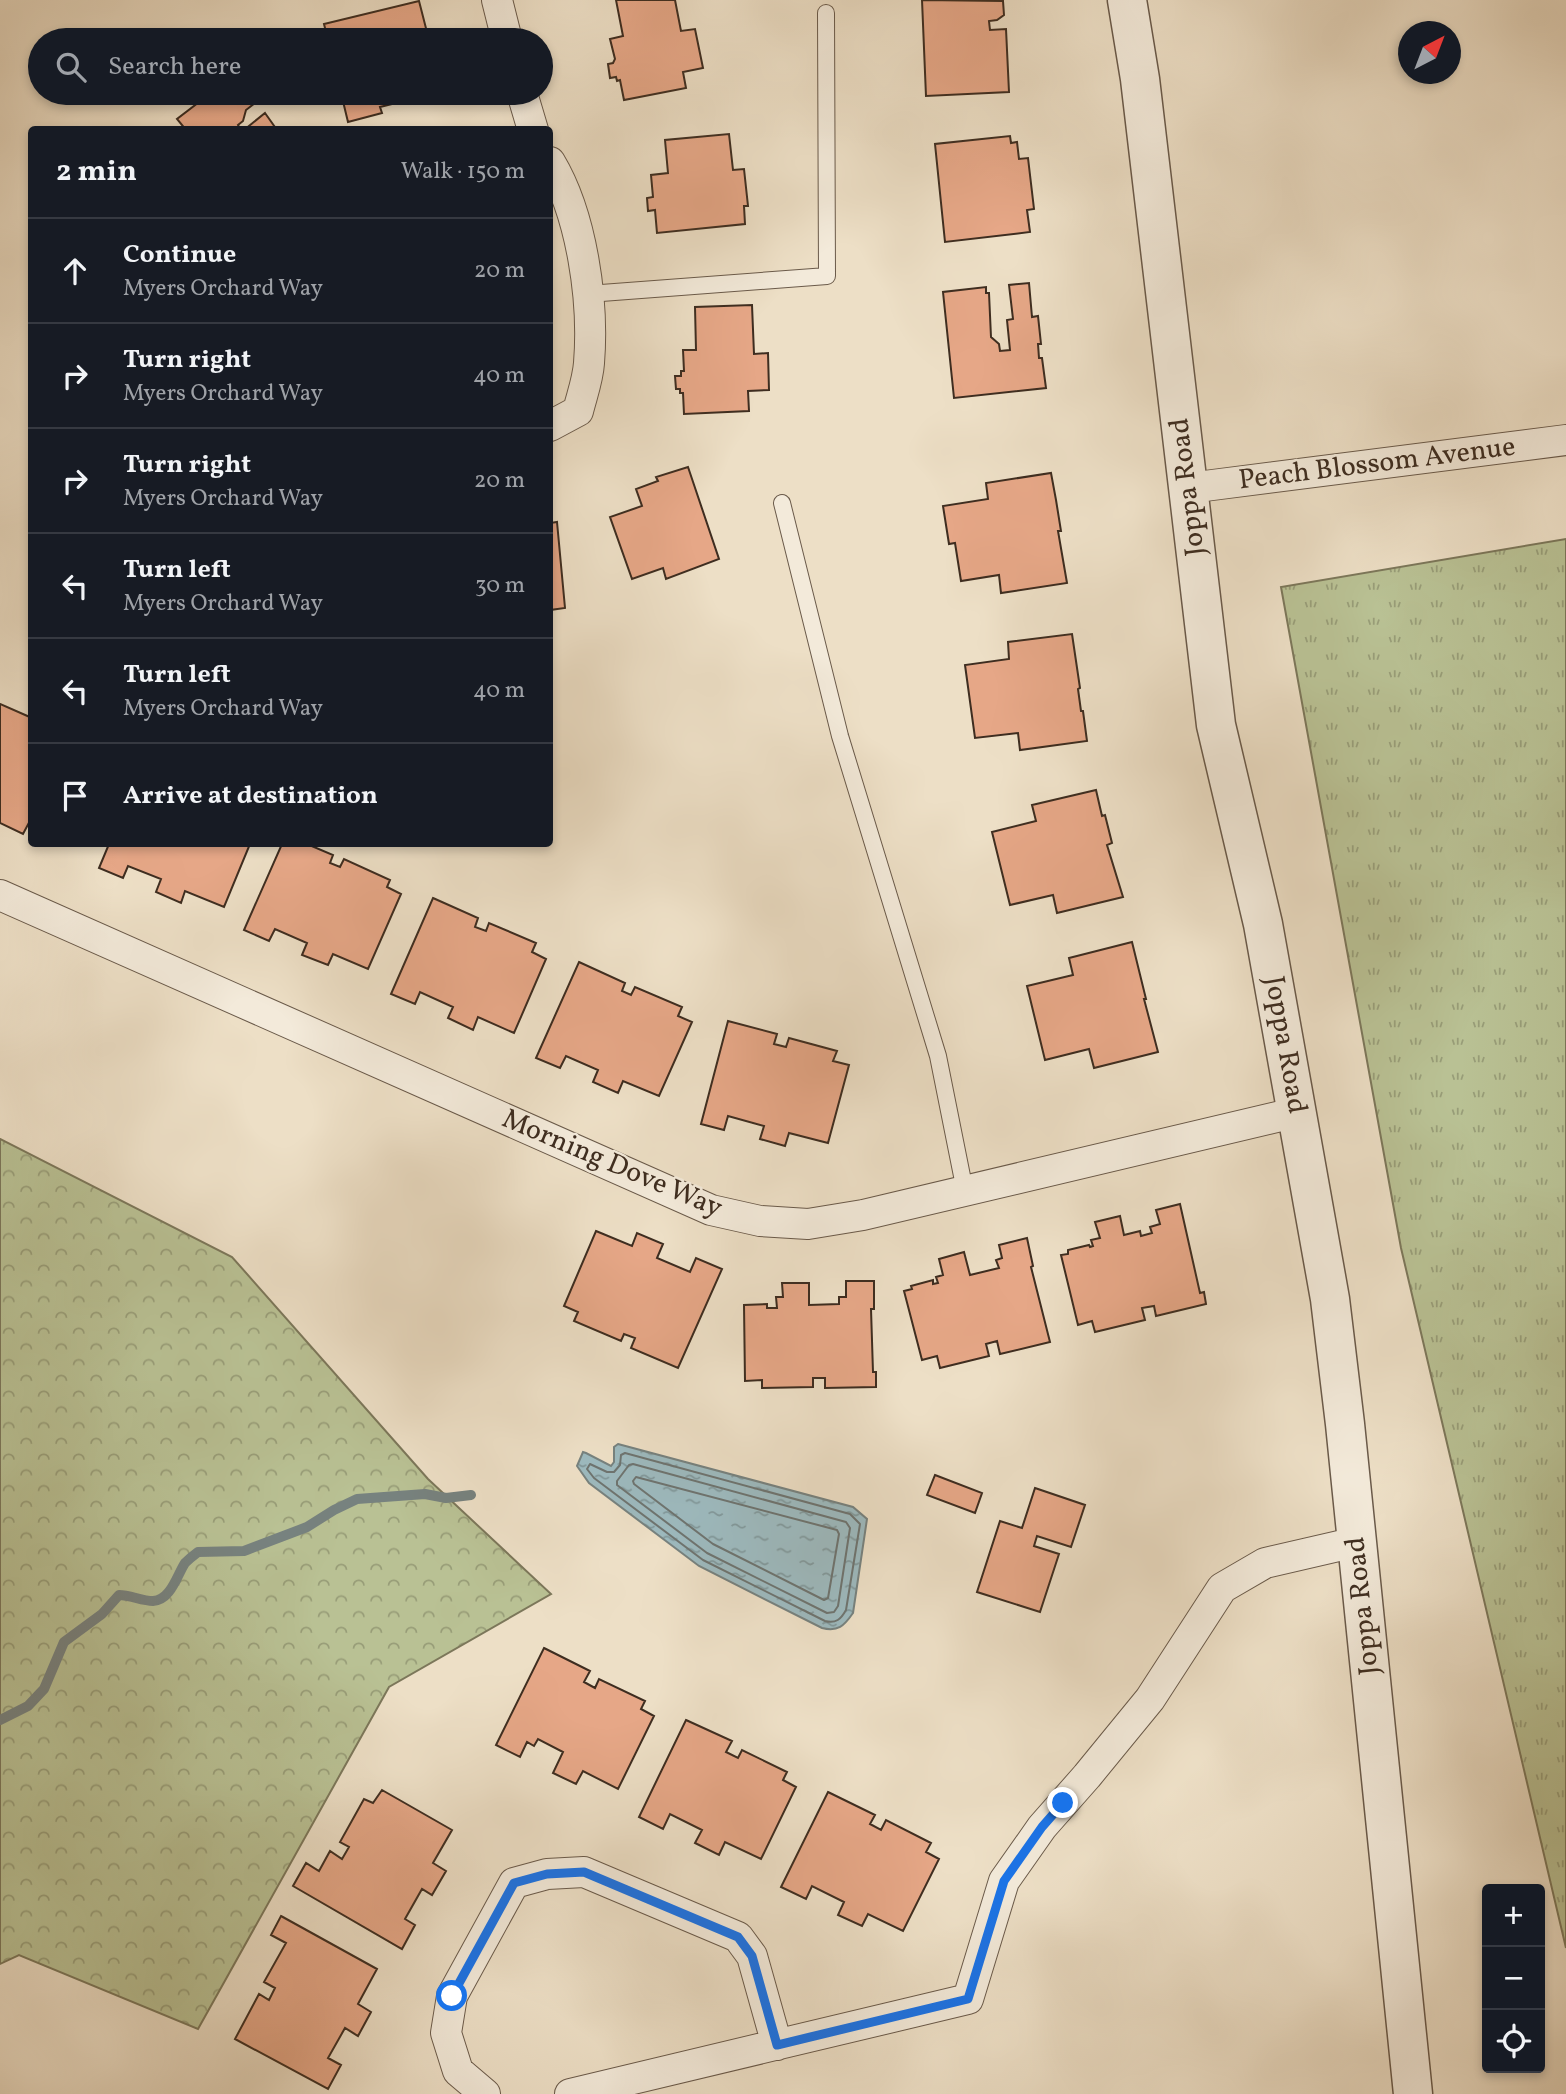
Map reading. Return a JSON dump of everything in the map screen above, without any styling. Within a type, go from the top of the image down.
[{"type":"street","points":[[497,0],[504,28]]},
{"type":"street","name":"Joppa Road","points":[[1127,0],[1140,79],[1216,725],[1263,925],[1330,1299],[1413,2094]]},
{"type":"street","points":[[526,105],[532,126]]},
{"type":"street","points":[[553,167],[577,225],[588,294],[590,365],[578,411],[553,424]]},
{"type":"street","name":"Peach Blossom Avenue","points":[[1189,488],[1566,440]]},
{"type":"street","name":"Morning Dove Way","points":[[0,895],[711,1210],[760,1221],[808,1224],[863,1215],[1298,1112]]},
{"type":"street","points":[[570,2094],[968,1999],[1004,1881],[1042,1827],[1150,1699],[1222,1588],[1265,1563],[1356,1542]]},
{"type":"street","points":[[485,2094],[458,2071],[446,2033],[452,1996],[514,1883],[547,1874],[584,1872],[738,1937],[752,1956],[777,2045]]},
{"type":"lane","points":[[588,294],[827,276],[826,13]]},
{"type":"lane","points":[[782,503],[840,736],[939,1056],[965,1191]]},
{"type":"green space","points":[[1566,539],[1566,1948],[1401,1248],[1281,587]]},
{"type":"green space","points":[[0,1139],[232,1257],[428,1479],[551,1594],[389,1687],[198,2029],[19,1955],[0,1964]]},
{"type":"water","points":[[618,1444],[853,1507],[867,1519],[853,1613],[850,1618],[836,1628],[822,1628],[699,1566],[589,1483],[577,1466],[583,1452],[611,1466],[614,1462],[614,1447]]},
{"type":"building","points":[[616,0],[675,0],[681,31],[695,29],[703,68],[683,72],[686,88],[624,100],[620,80],[617,81],[616,77],[610,78],[608,64],[615,59],[610,39],[623,36]]},
{"type":"building","points":[[922,0],[1003,1],[1004,15],[989,21],[990,30],[1006,29],[1009,92],[926,96]]},
{"type":"building","points":[[419,1],[426,28],[325,28],[324,24]]},
{"type":"building","points":[[195,105],[252,105],[246,110],[239,126],[183,126],[177,119]]},
{"type":"building","points":[[344,105],[388,105],[380,107],[382,113],[348,122]]},
{"type":"building","points":[[265,113],[274,126],[249,126]]},
{"type":"building","points":[[729,134],[733,170],[744,169],[748,206],[744,206],[745,224],[657,233],[655,210],[648,211],[647,198],[653,197],[651,175],[668,173],[665,140]]},
{"type":"building","points":[[1010,136],[1011,143],[1017,142],[1019,159],[1028,158],[1034,209],[1027,210],[1030,232],[945,242],[935,144]]},
{"type":"building","points":[[1029,283],[1032,317],[1038,316],[1041,344],[1038,344],[1039,358],[1042,358],[1046,388],[954,398],[943,292],[986,287],[986,293],[989,293],[991,337],[999,344],[1000,351],[1010,350],[1007,320],[1013,319],[1009,285]]},
{"type":"building","points":[[752,305],[754,354],[768,353],[769,390],[748,391],[749,411],[684,414],[683,393],[676,389],[675,376],[681,376],[681,371],[684,371],[683,350],[696,350],[695,307]]},
{"type":"building","points":[[688,467],[719,559],[666,579],[663,568],[632,579],[610,517],[642,506],[636,489],[658,481],[656,477]]},
{"type":"building","points":[[1051,473],[1067,583],[1001,593],[999,575],[961,581],[955,543],[949,544],[943,506],[988,499],[986,483]]},
{"type":"building","points":[[557,522],[565,608],[553,610],[553,523]]},
{"type":"building","points":[[1072,634],[1087,741],[1020,750],[1018,733],[975,738],[965,665],[1009,659],[1008,642]]},
{"type":"building","points":[[0,704],[28,716],[28,825],[23,834],[0,823]]},
{"type":"building","points":[[1096,790],[1112,843],[1107,845],[1123,897],[1057,913],[1053,895],[1010,905],[992,832],[1036,821],[1032,805]]},
{"type":"building","points":[[108,847],[249,847],[224,907],[185,891],[181,903],[156,892],[161,879],[128,866],[123,878],[99,868]]},
{"type":"building","points":[[281,847],[314,847],[333,855],[330,863],[340,867],[344,859],[390,880],[387,887],[401,894],[368,969],[333,954],[328,965],[302,955],[307,943],[275,929],[269,941],[244,930]]},
{"type":"building","points":[[433,898],[478,918],[475,927],[486,931],[489,923],[536,943],[532,952],[546,959],[514,1033],[478,1017],[473,1030],[448,1018],[453,1007],[420,992],[415,1004],[391,994]]},
{"type":"building","points":[[1132,942],[1158,1052],[1094,1068],[1089,1049],[1045,1060],[1027,986],[1073,975],[1069,958]]},
{"type":"building","points":[[579,962],[625,983],[622,991],[631,995],[635,987],[682,1007],[678,1016],[692,1022],[659,1096],[623,1081],[618,1093],[593,1082],[598,1070],[566,1056],[560,1068],[536,1058]]},
{"type":"building","points":[[728,1021],[777,1034],[774,1044],[786,1047],[789,1038],[837,1051],[833,1061],[849,1065],[828,1143],[789,1133],[785,1146],[760,1139],[764,1126],[728,1116],[724,1130],[701,1124]]},
{"type":"building","points":[[1180,1204],[1200,1293],[1204,1292],[1206,1304],[1156,1316],[1154,1306],[1142,1308],[1145,1320],[1095,1332],[1092,1321],[1078,1325],[1061,1255],[1068,1254],[1068,1250],[1093,1246],[1091,1240],[1100,1238],[1095,1222],[1120,1216],[1124,1235],[1140,1231],[1141,1236],[1152,1233],[1150,1227],[1160,1224],[1156,1210]]},
{"type":"building","points":[[596,1231],[632,1246],[637,1233],[663,1244],[657,1258],[690,1272],[696,1258],[722,1269],[678,1368],[631,1348],[635,1338],[624,1334],[621,1341],[574,1321],[578,1312],[564,1306]]},
{"type":"building","points":[[1027,1238],[1033,1266],[1031,1267],[1050,1342],[1000,1354],[997,1341],[986,1344],[989,1356],[940,1368],[937,1356],[922,1360],[904,1291],[912,1289],[911,1286],[933,1280],[933,1284],[938,1283],[936,1277],[943,1275],[939,1259],[964,1252],[970,1275],[999,1268],[996,1260],[1002,1258],[999,1245]]},
{"type":"building","points":[[846,1281],[874,1281],[874,1309],[871,1309],[876,1387],[825,1388],[825,1378],[813,1378],[813,1387],[762,1388],[762,1380],[745,1381],[744,1305],[767,1304],[767,1308],[777,1308],[776,1297],[783,1297],[782,1283],[809,1283],[809,1305],[839,1304],[839,1297],[846,1297]]},
{"type":"building","points":[[935,1475],[982,1493],[975,1513],[927,1495]]},
{"type":"building","points":[[1035,1488],[1085,1505],[1071,1547],[1037,1536],[1034,1546],[1059,1554],[1040,1612],[977,1592],[1000,1521],[1022,1528]]},
{"type":"building","points":[[544,1648],[590,1671],[584,1682],[595,1688],[599,1679],[645,1701],[641,1709],[654,1716],[618,1789],[583,1771],[576,1784],[553,1773],[563,1752],[538,1739],[534,1746],[527,1742],[520,1757],[496,1745]]},
{"type":"building","points":[[686,1720],[732,1741],[726,1752],[738,1758],[742,1750],[787,1772],[783,1780],[796,1787],[761,1859],[725,1842],[719,1855],[695,1843],[702,1830],[670,1814],[663,1829],[639,1817]]},
{"type":"building","points":[[382,1790],[452,1830],[433,1863],[446,1871],[432,1895],[422,1889],[405,1919],[415,1925],[402,1949],[293,1886],[306,1863],[319,1871],[330,1851],[342,1859],[349,1847],[340,1842],[364,1799],[373,1803]]},
{"type":"building","points":[[828,1792],[875,1815],[870,1824],[881,1830],[886,1820],[931,1843],[926,1852],[939,1859],[903,1931],[868,1914],[862,1926],[838,1915],[844,1902],[812,1886],[806,1899],[781,1887]]},
{"type":"building","points":[[281,1916],[377,1969],[358,2004],[371,2012],[358,2036],[345,2028],[328,2058],[341,2065],[328,2089],[235,2039],[259,1994],[269,2000],[275,1988],[264,1982],[286,1943],[271,1935]]},
{"type":"waterway","points":[[0,1720],[28,1706],[44,1689],[64,1642],[102,1614],[119,1595],[149,1601],[159,1600],[169,1592],[185,1563],[198,1552],[244,1551],[307,1527],[357,1499],[425,1494],[446,1498],[471,1495]]},
{"type":"route","points":[[452,1996],[514,1883],[547,1874],[584,1872],[738,1937],[752,1956],[777,2045],[968,1999],[1004,1881],[1042,1827],[1063,1803]]}]
